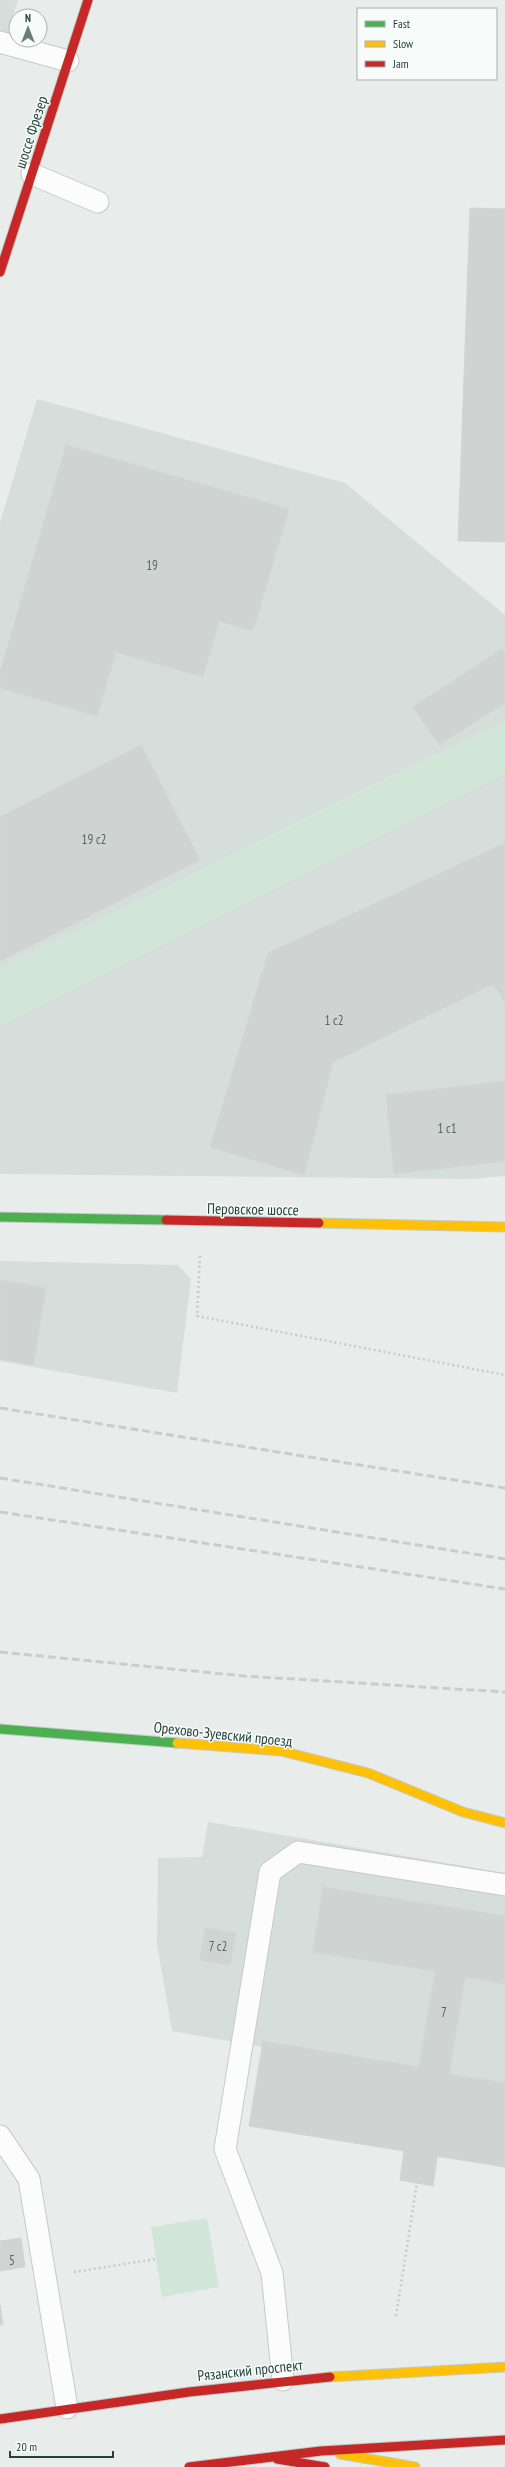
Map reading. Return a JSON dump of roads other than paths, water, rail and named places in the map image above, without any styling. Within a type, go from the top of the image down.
[{"type":"street","name":"шоссе Фрезер","points":[[0,272],[88,0]]},
{"type":"street","name":"Перовское шоссе","points":[[0,1217],[505,1227]]},
{"type":"street","name":"Орехово-Зуевский проезд","points":[[0,1729],[281,1751],[368,1773],[463,1812],[505,1823]]},
{"type":"street","name":"Рязанский проспект","points":[[0,2419],[67,2408],[283,2380],[410,2369],[505,2367]]},
{"type":"street","points":[[189,2467],[321,2451],[505,2440]]},
{"type":"street","points":[[321,2451],[415,2467]]},
{"type":"street","points":[[266,2457],[325,2467]]},
{"type":"lane","points":[[0,42],[68,61]]},
{"type":"lane","points":[[32,174],[98,202]]},
{"type":"lane","points":[[283,2380],[272,2273],[225,2149],[270,1872],[298,1852],[505,1885]]},
{"type":"lane","points":[[0,2136],[29,2179],[67,2408]]},
{"type":"railway","points":[[0,1408],[505,1488]]},
{"type":"railway","points":[[0,1478],[505,1559]]},
{"type":"railway","points":[[0,1512],[505,1589]]},
{"type":"railway","points":[[0,1652],[244,1676],[505,1692]]}]
